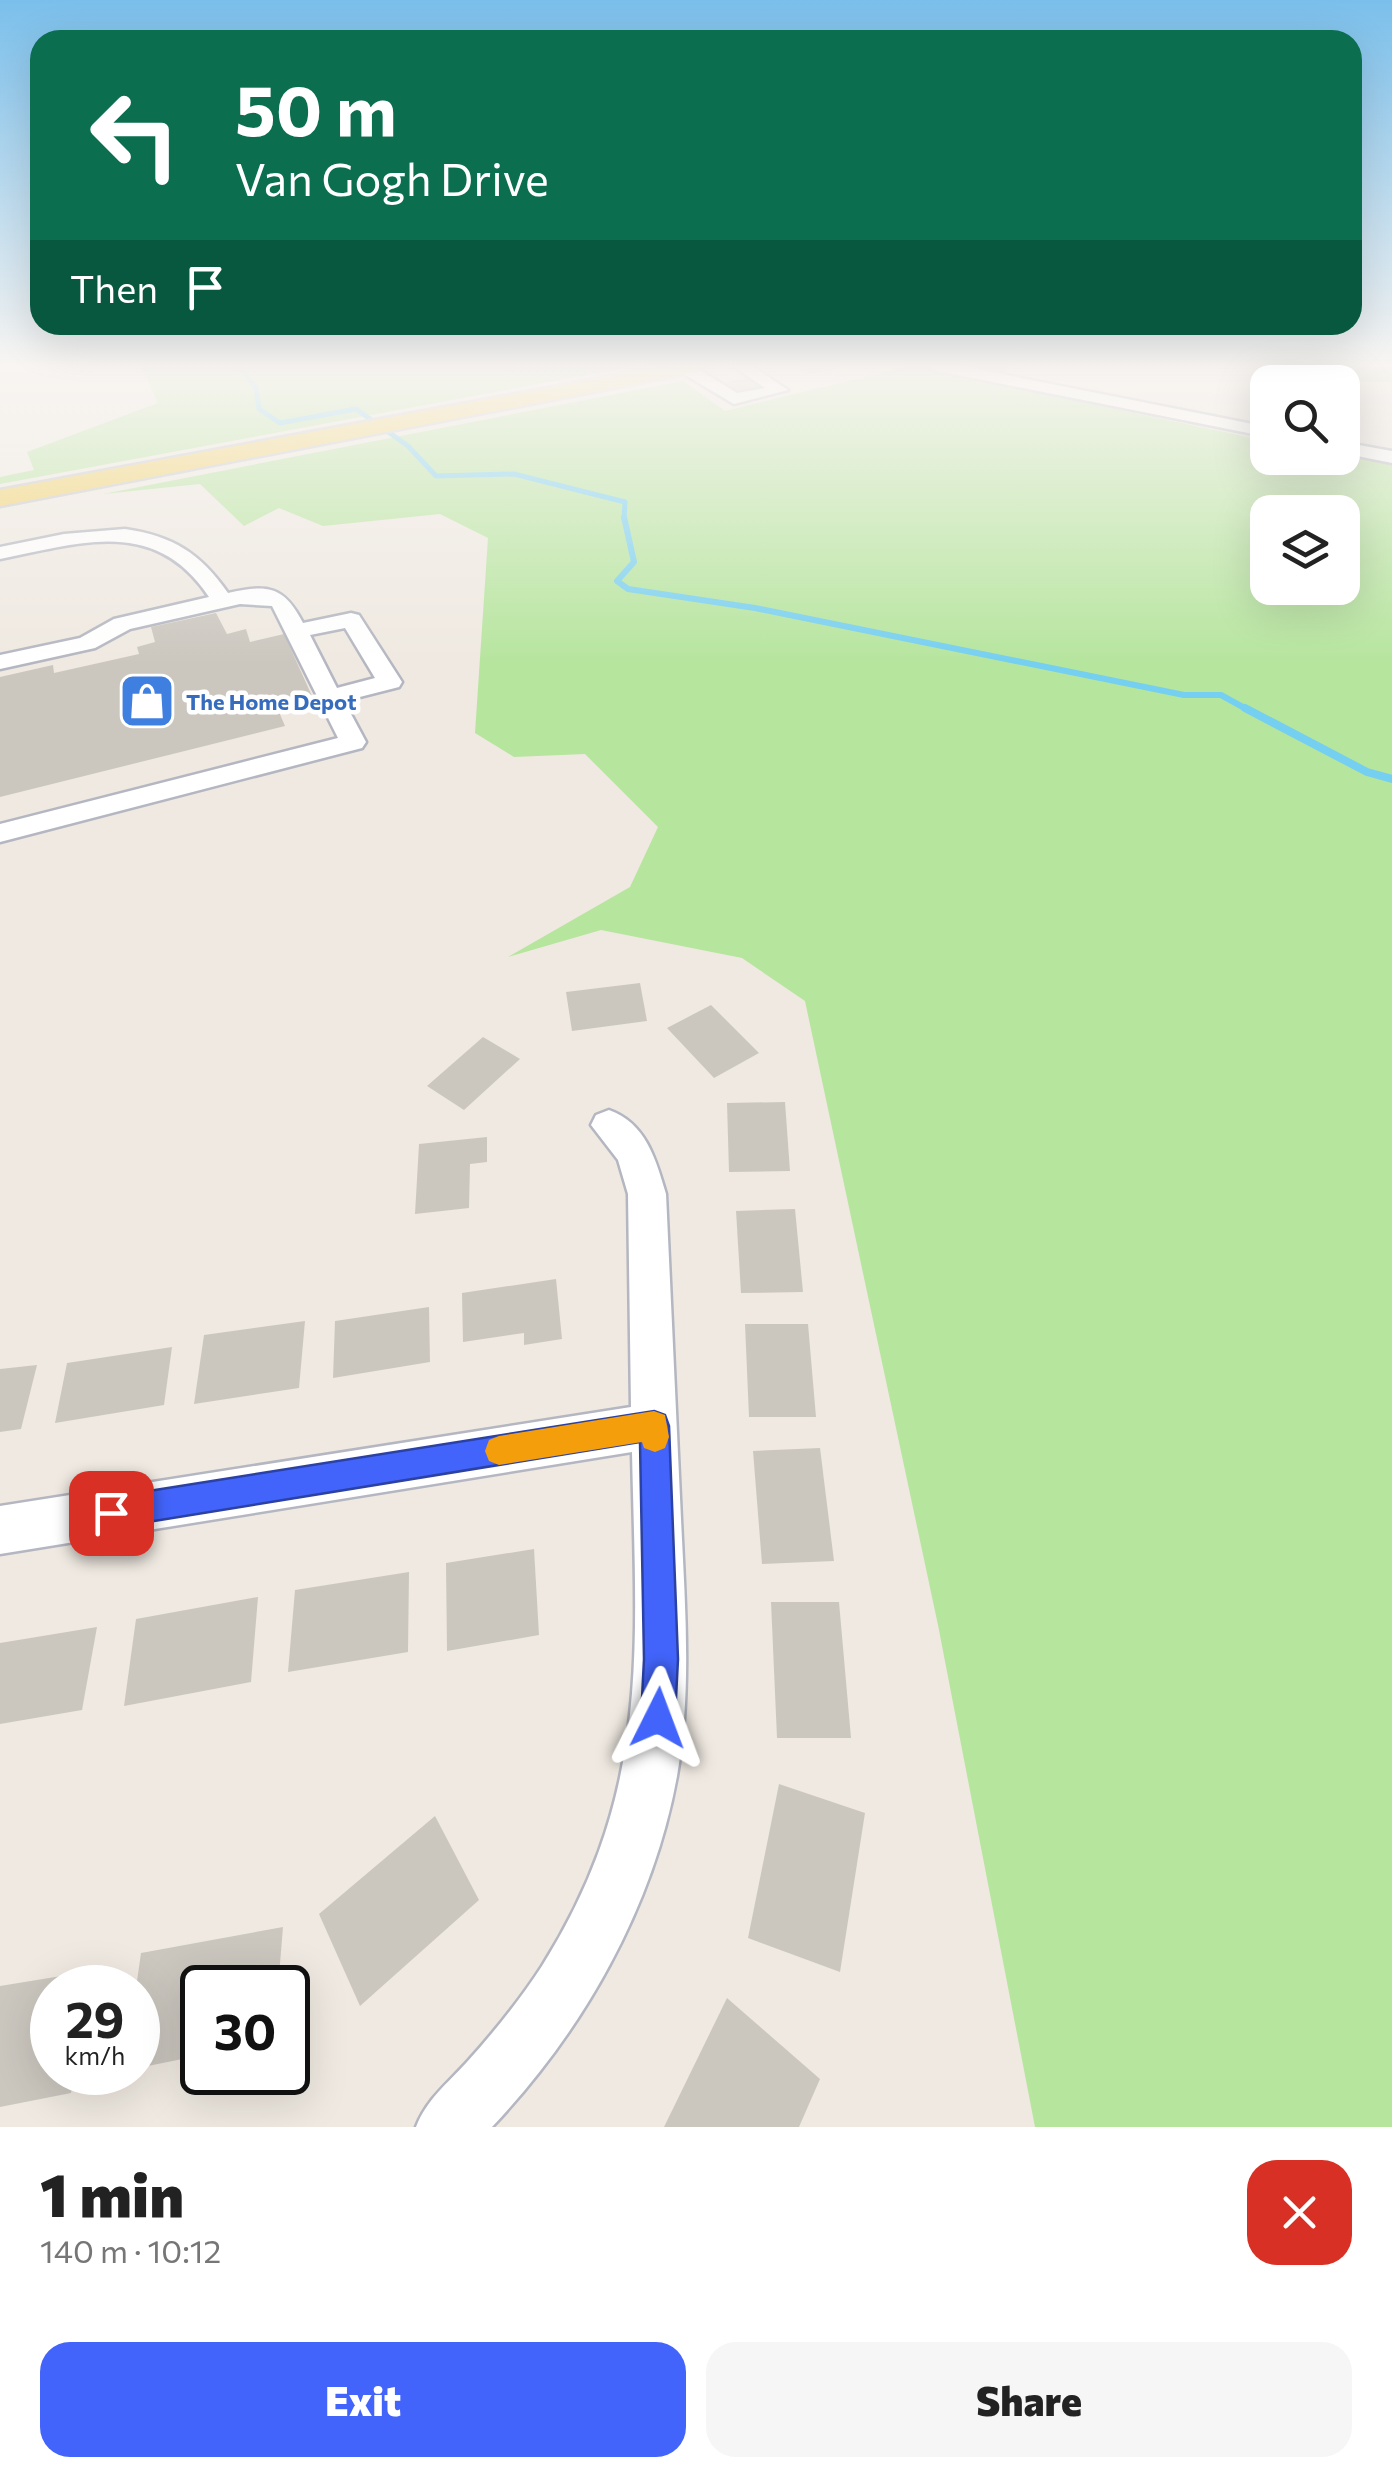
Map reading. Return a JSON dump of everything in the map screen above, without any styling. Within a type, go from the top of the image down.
[{"type":"main road","points":[[0,498],[172,465]]},
{"type":"street","points":[[0,552],[95,536],[160,541],[199,563],[222,601]]},
{"type":"street","points":[[0,662],[87,644],[122,624],[222,601],[271,596],[282,602],[353,742],[0,833]]},
{"type":"street","points":[[296,631],[351,620],[390,682],[330,697]]},
{"type":"street","points":[[448,2127],[514,2057],[562,1990],[606,1913],[634,1840],[650,1777],[660,1688],[647,1194],[635,1153],[609,1125]]},
{"type":"street","points":[[0,1530],[654,1426]]},
{"type":"green space","points":[[32,465],[101,465],[0,484],[0,477],[34,470]]},
{"type":"green space","points":[[251,465],[1250,465],[1250,475],[1360,475],[1360,465],[1392,465],[1392,2127],[1035,2127],[938,1625],[805,1001],[742,958],[601,930],[508,957],[630,887],[658,827],[585,754],[514,757],[475,733],[488,538],[440,514],[323,526],[279,508],[244,526],[200,484],[103,494]]},
{"type":"building","name":"The Home Depot","points":[[216,613],[227,634],[246,629],[250,642],[284,634],[312,696],[276,705],[285,726],[0,797],[0,677],[53,665],[54,673],[139,654],[137,647],[155,642],[151,627]]},
{"type":"building","points":[[640,983],[647,1021],[572,1031],[566,992]]},
{"type":"building","points":[[711,1005],[759,1053],[714,1078],[667,1028]]},
{"type":"building","points":[[483,1037],[520,1059],[464,1110],[427,1086]]},
{"type":"building","points":[[785,1102],[790,1171],[729,1172],[727,1103]]},
{"type":"building","points":[[487,1137],[487,1162],[470,1164],[469,1208],[415,1214],[419,1144]]},
{"type":"building","points":[[795,1209],[803,1292],[741,1293],[736,1211]]},
{"type":"building","points":[[556,1279],[562,1339],[524,1345],[524,1333],[463,1342],[462,1293]]},
{"type":"building","points":[[429,1307],[430,1362],[333,1378],[335,1321]]},
{"type":"building","points":[[305,1321],[299,1388],[194,1404],[204,1335]]},
{"type":"building","points":[[745,1324],[808,1324],[816,1417],[749,1417]]},
{"type":"building","points":[[172,1347],[164,1405],[55,1423],[67,1363]]},
{"type":"building","points":[[37,1365],[21,1429],[0,1432],[0,1369]]},
{"type":"building","points":[[820,1448],[834,1561],[762,1564],[753,1451]]},
{"type":"building","points":[[534,1549],[539,1635],[447,1651],[446,1563]]},
{"type":"building","points":[[409,1572],[408,1652],[288,1672],[295,1590]]},
{"type":"building","points":[[258,1597],[251,1682],[124,1706],[136,1619]]},
{"type":"building","points":[[771,1602],[839,1602],[851,1738],[777,1738]]},
{"type":"building","points":[[97,1627],[82,1710],[0,1724],[0,1643]]},
{"type":"building","points":[[779,1784],[865,1813],[840,1972],[748,1938]]},
{"type":"building","points":[[435,1816],[479,1900],[360,2006],[319,1914]]},
{"type":"building","points":[[283,1927],[280,1965],[180,1965],[180,2059],[160,2064],[160,1965],[139,1965],[141,1953]]},
{"type":"building","points":[[30,1981],[30,2095],[61,2095],[0,2107],[0,1986]]},
{"type":"building","points":[[727,1998],[820,2079],[799,2127],[664,2127]]},
{"type":"waterway","points":[[426,465],[436,476],[514,474],[625,502],[624,517]]},
{"type":"waterway","points":[[624,517],[634,562],[617,581],[628,589],[755,608],[1184,695],[1221,695],[1250,711]]},
{"type":"waterway","points":[[1245,708],[1367,772],[1392,779]]},
{"type":"slow traffic","points":[[499,1451],[654,1426],[655,1437]]},
{"type":"place","name":"The Home Depot","points":[[147,701]]},
{"type":"route","points":[[111,1513],[654,1426],[661,1659],[658,1718]]}]
